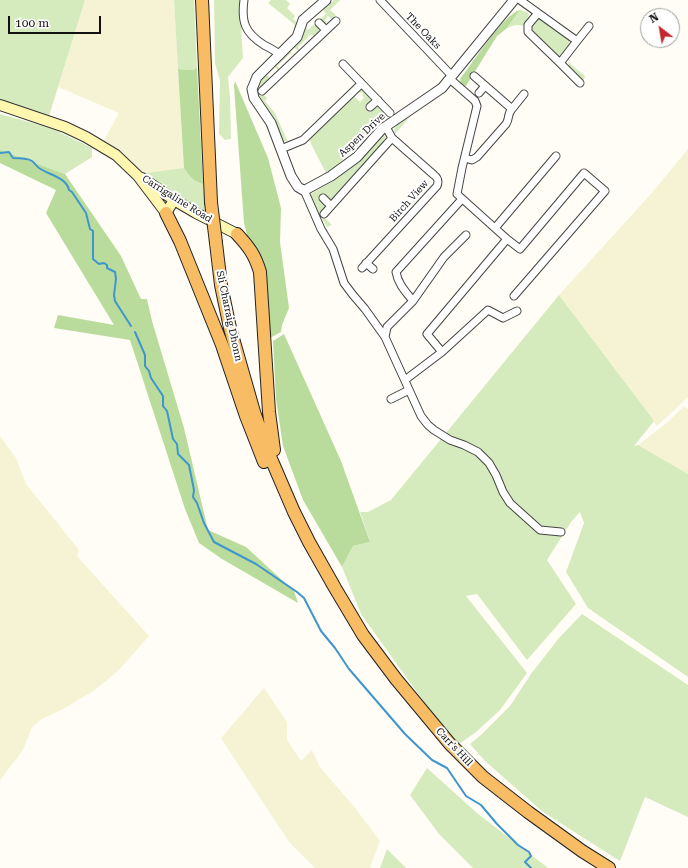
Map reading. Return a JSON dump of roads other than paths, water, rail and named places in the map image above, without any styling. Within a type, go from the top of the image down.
[{"type":"highway","name":"Sli Charraig Dhonn","points":[[202,0],[211,202],[221,286],[230,328],[254,412],[269,454],[294,512],[335,588]]},
{"type":"highway","points":[[166,212],[183,248],[222,346],[257,446],[277,491],[302,541],[320,570],[335,588]]},
{"type":"highway","points":[[236,234],[248,246],[256,258],[260,272],[269,412],[274,451],[293,496],[329,570],[335,588]]},
{"type":"highway","name":"Carr's Hill","points":[[335,588],[366,639],[396,679],[450,744],[483,777],[528,812],[609,868]]},
{"type":"main road","name":"Carrigaline Road","points":[[0,105],[65,127],[85,136],[116,155],[138,176],[166,212]]},
{"type":"main road","name":"Carrigaline Road","points":[[138,176],[174,200],[236,234]]},
{"type":"main road","points":[[166,212],[174,200]]},
{"type":"street","points":[[244,0],[242,11],[243,20],[250,35],[280,55]]},
{"type":"street","points":[[326,0],[303,20],[297,37],[266,67],[255,80],[252,86],[252,93],[270,121],[291,176],[298,188],[304,190],[333,249],[344,282],[352,295],[369,314],[385,337],[421,416],[428,425],[450,440],[478,452],[489,463],[510,503],[540,530],[561,532]]},
{"type":"street","name":"The Oaks","points":[[380,0],[478,106],[465,158]]},
{"type":"street","points":[[520,0],[577,41]]},
{"type":"street","points":[[392,116],[433,95],[442,88],[510,1]]},
{"type":"street","points":[[538,13],[528,25],[528,32],[580,83]]},
{"type":"street","points":[[262,92],[336,21]]},
{"type":"street","points":[[319,23],[326,30]]},
{"type":"street","points":[[560,63],[589,26]]},
{"type":"street","name":"Aspen Drive","points":[[304,190],[331,176],[356,157],[376,134],[386,127],[392,116],[343,64]]},
{"type":"street","points":[[266,67],[276,77]]},
{"type":"street","points":[[474,76],[512,109]]},
{"type":"street","points":[[281,149],[304,140],[361,84]]},
{"type":"street","points":[[479,93],[485,86]]},
{"type":"street","points":[[514,296],[605,190],[584,173],[520,249],[458,196],[457,191],[465,158],[472,160],[477,158],[506,124],[509,113],[524,94]]},
{"type":"street","name":"Aspen Drive","points":[[370,107],[378,100]]},
{"type":"street","name":"Birch View","points":[[373,269],[364,266],[437,186],[438,183],[438,180],[434,175],[392,138],[386,127]]},
{"type":"street","points":[[324,214],[392,138]]},
{"type":"street","points":[[495,228],[556,156]]},
{"type":"street","points":[[323,198],[331,206]]},
{"type":"street","points":[[414,301],[396,278],[396,272],[462,199]]},
{"type":"street","points":[[385,337],[387,327],[414,301],[444,257],[466,235]]},
{"type":"street","points":[[442,352],[427,334],[507,239]]},
{"type":"street","points":[[405,380],[442,352],[488,310],[503,318],[517,311]]},
{"type":"street","points":[[391,399],[409,390]]},
{"type":"waterway","points":[[0,153],[9,152],[13,158],[30,160],[39,168],[61,179],[72,192],[86,213],[90,229],[93,231],[93,259],[99,264],[104,263],[107,265],[107,268],[115,272],[115,301],[131,326]]},
{"type":"waterway","points":[[135,332],[145,355],[145,366],[163,396],[163,406],[167,411],[173,439],[177,444],[178,454],[189,465],[194,490],[193,497],[214,542],[256,564],[304,598],[321,631],[349,669],[405,734],[432,760],[447,768],[466,796],[481,805],[518,845],[529,852],[531,856],[525,862],[531,868]]}]
